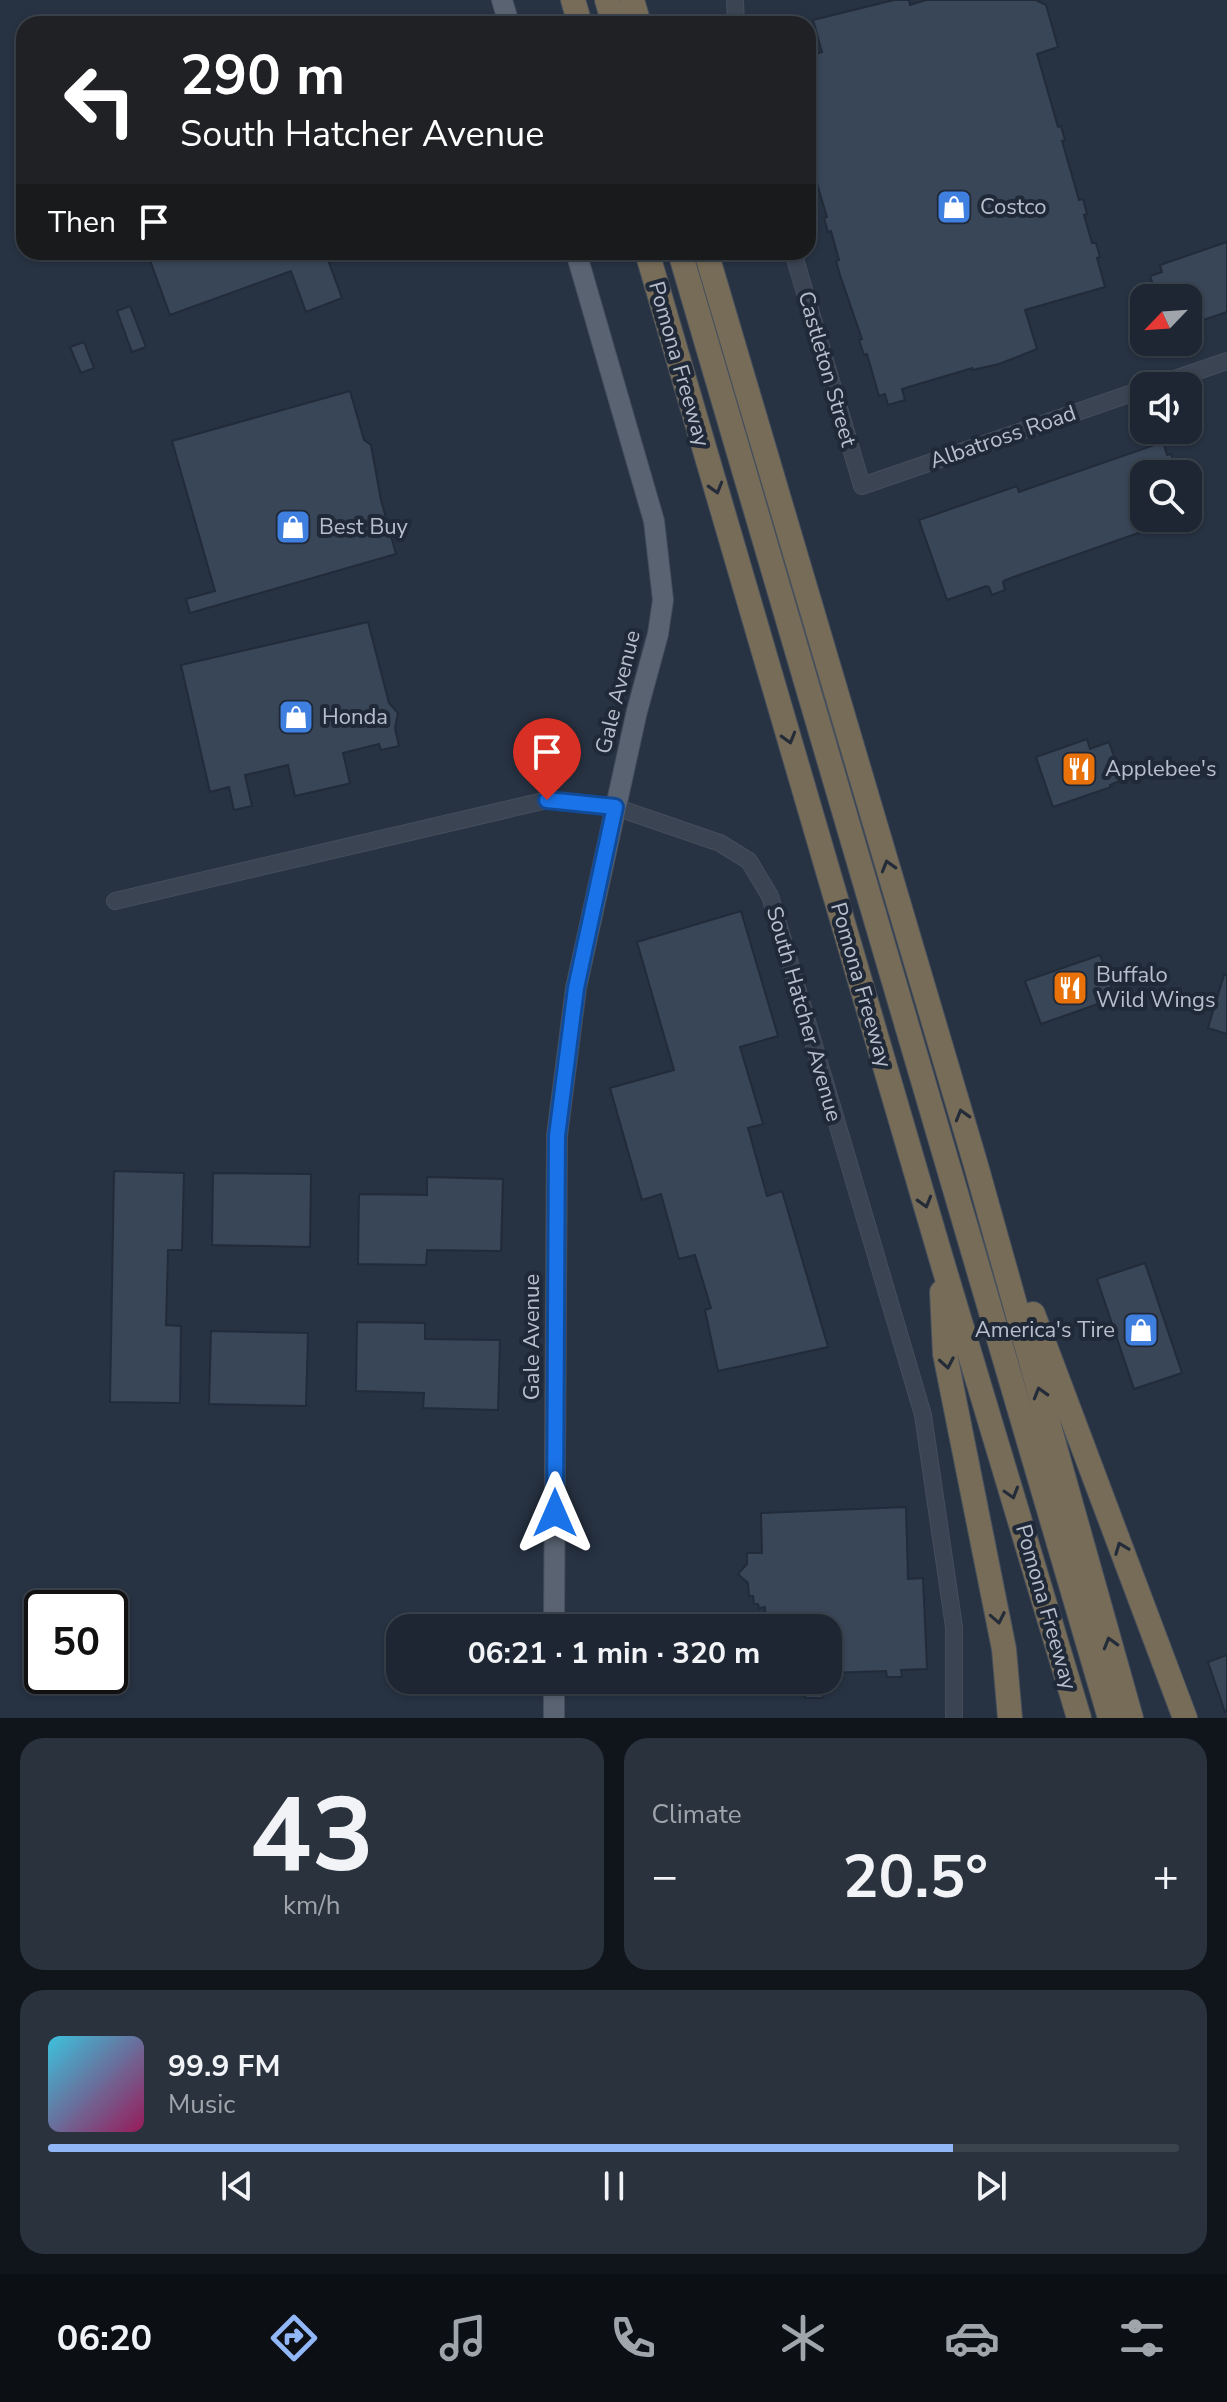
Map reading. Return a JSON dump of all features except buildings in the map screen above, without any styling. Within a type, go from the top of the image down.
[{"type":"highway","name":"Pomona Freeway","points":[[649,260],[1079,1718]]},
{"type":"highway","points":[[670,260],[1098,1718]]},
{"type":"highway","points":[[682,260],[1125,1714]]},
{"type":"highway","points":[[708,260],[975,1162],[1125,1714]]},
{"type":"highway","points":[[975,1162],[1185,1718]]},
{"type":"highway","points":[[941,1258],[945,1354],[1004,1649],[1010,1718]]},
{"type":"main road","name":"Gale Avenue","points":[[554,1614],[557,1136],[576,988],[615,807],[658,634],[663,600],[654,521],[578,260]]},
{"type":"main road","points":[[554,1694],[554,1718]]},
{"type":"street","name":"Castleton Street","points":[[795,260],[862,486]]},
{"type":"street","points":[[1195,372],[1227,361]]},
{"type":"street","name":"Albatross Road","points":[[862,486],[1130,394]]},
{"type":"street","name":"South Hatcher Avenue","points":[[115,901],[547,800],[615,807],[720,843],[749,861],[770,896],[923,1415],[954,1627],[954,1718]]},
{"type":"place","name":"Costco","points":[[954,207]]},
{"type":"place","name":"Best Buy","points":[[293,527]]},
{"type":"place","name":"Honda","points":[[296,717]]},
{"type":"place","name":"Applebee's","points":[[1079,769]]},
{"type":"place","name":"Buffalo Wild Wings","points":[[1070,988]]},
{"type":"place","name":"America's Tire","points":[[1141,1330]]},
{"type":"route","points":[[547,800],[615,807],[576,988],[557,1136],[555,1513]]}]
